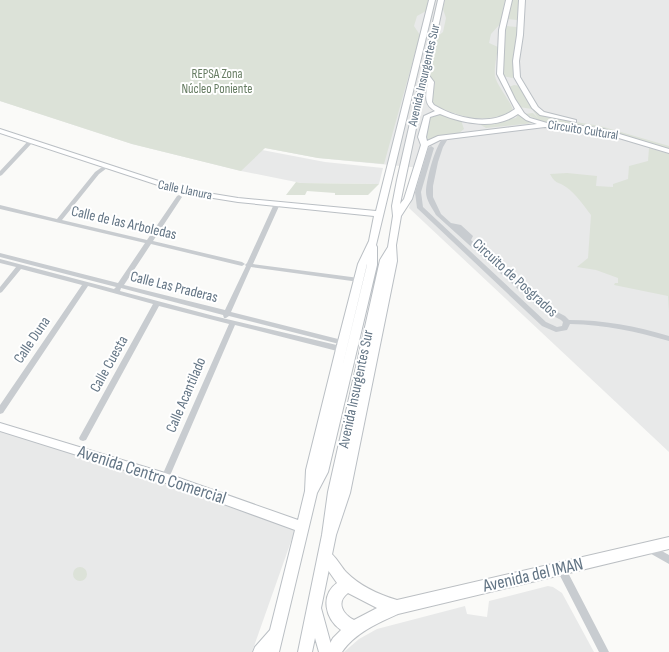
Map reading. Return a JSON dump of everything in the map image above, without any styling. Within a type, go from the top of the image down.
[{"type":"main road","name":"Avenida del IMAN","points":[[333,652],[336,645],[355,628],[367,620],[397,607],[669,543]]},
{"type":"main road","name":"Avenida del IMAN","points":[[325,556],[335,573],[349,584],[373,601],[397,607]]},
{"type":"main road","points":[[349,584],[336,593],[334,610],[342,622],[355,628]]},
{"type":"street","name":"Avenida Insurgentes Sur","points":[[272,652],[312,491],[322,472],[324,464],[372,265],[373,241],[379,214],[432,0]]},
{"type":"street","name":"Avenida Insurgentes Sur","points":[[305,652],[329,535],[344,493],[392,261],[392,245],[397,216],[396,206],[401,180],[442,0]]},
{"type":"street","name":"Circuito Cultural","points":[[509,0],[510,22],[501,76],[506,89],[519,110],[528,119],[546,125],[569,126],[603,131],[669,151]]},
{"type":"street","name":"Circuito Cultural","points":[[510,22],[522,0]]},
{"type":"street","name":"Circuito Cultural","points":[[510,22],[520,28],[516,61],[518,77],[535,108],[542,114],[617,130],[669,144]]},
{"type":"street","points":[[424,74],[431,82],[429,102],[431,106],[464,120],[482,121],[510,118],[519,110]]},
{"type":"street","points":[[501,76],[509,80],[518,77]]},
{"type":"street","points":[[506,89],[508,85],[523,86]]},
{"type":"street","points":[[439,151],[428,146],[422,137],[427,116],[442,111]]},
{"type":"street","points":[[462,136],[467,128],[464,120]]},
{"type":"street","points":[[482,121],[478,124],[480,127],[496,131]]},
{"type":"street","points":[[397,216],[408,199],[428,146],[433,140],[446,137],[546,125]]},
{"type":"street","name":"Calle Llanura","points":[[0,131],[105,167],[182,191],[223,198],[379,214]]},
{"type":"street","name":"Circuito de Posgrados","points":[[428,146],[418,192],[420,208],[446,234],[550,328],[562,330],[566,326],[567,322],[563,318],[542,307],[446,222],[433,206],[429,192],[442,141],[446,137]]},
{"type":"street","points":[[0,174],[32,142]]},
{"type":"street","points":[[58,220],[97,173],[105,167]]},
{"type":"street","points":[[118,289],[179,197]]},
{"type":"street","name":"Calle Acantilado","points":[[165,478],[228,319],[245,265],[277,204]]},
{"type":"street","name":"Calle de las Arboledas","points":[[0,207],[245,265],[359,280]]},
{"type":"street","points":[[433,221],[440,224],[446,222],[459,226],[470,236],[468,240]]},
{"type":"street","points":[[446,234],[448,230],[455,230]]},
{"type":"street","name":"Avenida Insurgentes Sur","points":[[312,491],[312,470],[342,346],[363,264],[373,241]]},
{"type":"street","name":"Calle Las Praderas","points":[[0,255],[228,319]]},
{"type":"street","name":"Calle Las Praderas","points":[[0,261],[86,284],[118,289],[157,303],[342,346]]},
{"type":"street","points":[[0,291],[20,266]]},
{"type":"street","name":"Calle Duna","points":[[0,411],[86,284]]},
{"type":"street","points":[[506,289],[514,289],[516,284]]},
{"type":"street","points":[[519,301],[521,296],[530,296]]},
{"type":"street","name":"Calle Cuesta","points":[[83,438],[157,303]]},
{"type":"street","points":[[567,322],[588,322],[646,330],[669,339]]},
{"type":"street","name":"Avenida Centro Comercial","points":[[0,427],[165,478],[303,527]]},
{"type":"street","points":[[648,548],[669,560]]},
{"type":"street","points":[[561,568],[604,652]]},
{"type":"street","points":[[314,607],[326,652]]},
{"type":"street","points":[[260,652],[277,632]]},
{"type":"shaded area","points":[[0,0],[669,0],[669,452],[409,208],[421,168],[318,158],[265,148],[262,150],[325,162],[383,168],[379,184],[301,183],[241,171],[132,144],[0,101]]},
{"type":"shaded area","points":[[0,430],[111,465],[295,530],[252,652],[0,652]]},
{"type":"shaded area","points":[[548,586],[553,587],[562,593],[594,652],[344,652],[359,639],[377,629],[465,606],[467,614],[487,617],[489,601]]},
{"type":"green space","name":"REPSA Zona Núcleo Poniente","points":[[0,0],[428,0],[426,11],[417,16],[414,26],[420,35],[384,164],[318,158],[265,148],[241,171],[132,144],[0,101]]},
{"type":"green space","points":[[445,0],[505,0],[500,24],[491,34],[489,43],[498,47],[495,76],[513,112],[491,118],[472,118],[433,105],[431,100],[435,84],[429,76],[437,37],[443,32],[446,18],[443,9]]},
{"type":"green space","points":[[511,0],[519,0],[517,20],[507,19]]},
{"type":"green space","points":[[506,26],[517,27],[519,29],[514,77],[512,78],[503,76],[502,73]]},
{"type":"green space","points":[[514,85],[520,86],[533,109],[546,117],[600,126],[669,146],[669,149],[593,126],[543,122],[525,114],[533,113],[538,118],[532,109],[519,107],[509,87]]},
{"type":"green space","points":[[438,113],[461,120],[464,129],[458,134],[427,140],[425,139],[428,117]]},
{"type":"green space","points":[[518,114],[533,123],[486,128],[481,125],[482,123],[516,118]]},
{"type":"green space","points":[[649,148],[669,154],[669,312],[668,296],[614,285],[615,283],[618,283],[618,278],[596,270],[577,267],[588,258],[591,215],[580,200],[570,190],[556,181],[550,174],[567,173],[597,176],[596,186],[613,187],[613,184],[628,179],[629,166],[648,161]]},
{"type":"green space","points":[[296,182],[379,184],[368,195],[335,195],[335,193],[307,191],[305,195],[286,195]]},
{"type":"green space","points":[[77,567],[83,567],[87,571],[87,577],[83,581],[77,581],[73,577],[73,571]]}]
